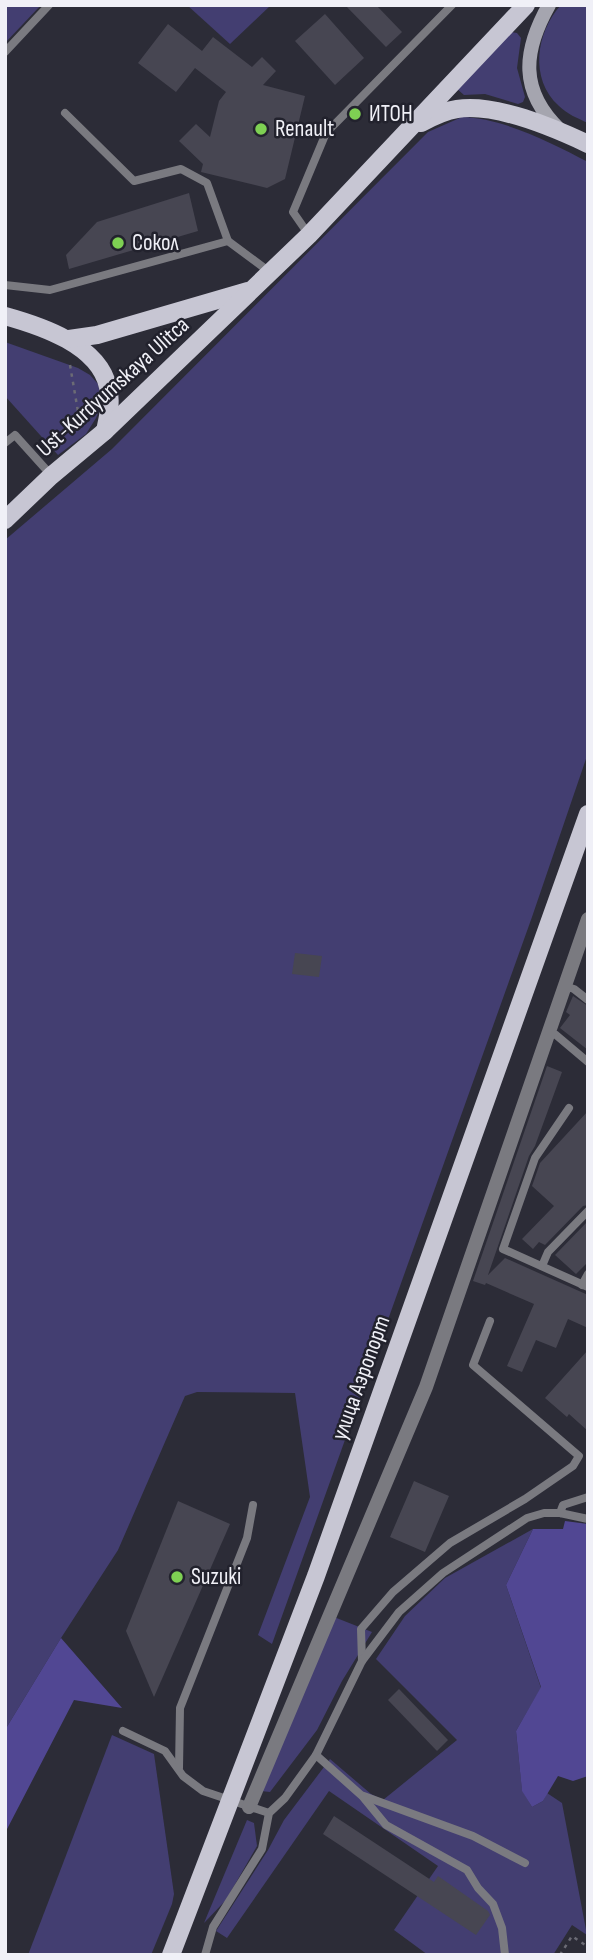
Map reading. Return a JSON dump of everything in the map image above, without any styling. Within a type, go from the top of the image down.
[{"type":"main road","name":"Ust-Kurdyumskaya Ulitca","points":[[5,520],[271,273],[526,5]]},
{"type":"main road","points":[[409,130],[455,109],[477,108],[563,133],[588,144]]},
{"type":"main road","name":"Ust-Kurdyumskaya Ulitca","points":[[69,340],[137,324],[253,290]]},
{"type":"main road","points":[[5,316],[41,326],[69,340],[100,370],[108,386],[110,409],[104,430]]},
{"type":"main road","name":"улица Аэропорт","points":[[171,1955],[316,1576],[588,814]]},
{"type":"street","points":[[550,5],[536,29],[531,47],[530,76],[538,104],[563,133]]},
{"type":"street","points":[[249,1807],[426,1387],[564,986],[585,939],[588,919]]},
{"type":"lane","points":[[5,52],[49,5]]},
{"type":"lane","points":[[309,235],[293,212],[326,133],[452,5]]},
{"type":"lane","points":[[65,113],[134,181],[181,169],[207,183],[228,241],[271,273]]},
{"type":"lane","points":[[5,285],[50,290],[228,241]]},
{"type":"lane","points":[[5,443],[15,435],[51,476]]},
{"type":"lane","points":[[564,986],[574,989],[588,1000]]},
{"type":"lane","points":[[548,1033],[556,1035],[588,1062]]},
{"type":"lane","points":[[569,1108],[535,1158],[503,1249],[585,1286],[588,1274]]},
{"type":"lane","points":[[542,1266],[548,1252],[588,1211]]},
{"type":"lane","points":[[362,1661],[361,1629],[393,1592],[450,1543],[544,1486],[573,1466],[579,1456],[472,1365],[490,1321]]},
{"type":"lane","points":[[560,1513],[563,1505],[588,1497]]},
{"type":"lane","points":[[179,1768],[180,1708],[247,1538],[253,1505]]},
{"type":"lane","points":[[205,1955],[213,1927],[262,1849],[269,1813],[285,1798],[316,1755],[362,1661],[399,1612],[443,1573],[527,1518],[544,1513],[560,1513],[588,1519]]},
{"type":"lane","points":[[123,1731],[165,1751],[183,1776],[203,1791],[269,1813]]},
{"type":"lane","points":[[316,1755],[361,1794],[386,1825],[467,1870],[493,1904],[502,1928],[505,1955]]},
{"type":"lane","points":[[361,1794],[473,1836],[525,1863]]},
{"type":"path","points":[[70,365],[79,427],[86,434]]},
{"type":"path","points":[[560,1955],[572,1936],[588,1947]]},
{"type":"shaded area","points":[[5,5],[41,5],[5,43]]},
{"type":"shaded area","points":[[187,5],[271,5],[230,44]]},
{"type":"shaded area","points":[[561,5],[588,5],[588,123],[559,106],[543,83],[539,56],[541,42],[546,28]]},
{"type":"shaded area","points":[[511,32],[517,33],[521,38],[517,68],[525,97],[523,102],[518,104],[485,94],[464,95],[456,88]]},
{"type":"shaded area","points":[[462,117],[478,118],[510,127],[588,162],[588,753],[272,1644],[258,1635],[310,1497],[295,1393],[197,1392],[185,1396],[118,1550],[5,1730],[5,540],[112,449],[428,132]]},
{"type":"shaded area","points":[[5,342],[78,368],[98,384],[102,404],[96,418],[86,434],[58,455],[5,396]]},
{"type":"shaded area","points":[[565,1521],[588,1524],[588,1776],[573,1781],[558,1776],[543,1801],[532,1807],[522,1791],[516,1731],[541,1687],[506,1585],[533,1529],[563,1529]]},
{"type":"shaded area","points":[[533,1529],[506,1585],[541,1688],[516,1731],[522,1790],[532,1807],[543,1801],[547,1793],[562,1803],[587,1935],[572,1925],[553,1955],[428,1955],[394,1930],[438,1866],[329,1791],[227,1938],[216,1931],[284,1820],[330,1759],[371,1794],[383,1800],[457,1740],[376,1659],[405,1616],[445,1578]]},
{"type":"shaded area","points":[[334,1617],[372,1632],[342,1681],[317,1730],[270,1792],[261,1791]]},
{"type":"shaded area","points":[[61,1638],[122,1708],[74,1700],[5,1833],[5,1730]]},
{"type":"shaded area","points":[[112,1735],[154,1754],[174,1894],[172,1904],[151,1955],[28,1955]]},
{"type":"shaded area","points":[[247,1820],[254,1823],[257,1846],[226,1900],[204,1923]]},
{"type":"building","points":[[345,5],[376,5],[402,32],[386,47]]},
{"type":"building","points":[[325,14],[364,58],[335,85],[295,41]]},
{"type":"building","points":[[168,24],[202,51],[213,37],[252,67],[262,57],[276,71],[263,85],[305,96],[285,179],[267,188],[201,172],[203,164],[179,141],[196,124],[210,137],[219,101],[226,92],[195,68],[176,92],[138,63]]},
{"type":"building","name":"Сокол","points":[[189,193],[198,231],[69,269],[66,255],[97,222]]},
{"type":"building","points":[[295,953],[322,956],[319,977],[292,974]]},
{"type":"building","points":[[573,996],[588,1006],[588,1050],[560,1028],[570,1015],[566,1012]]},
{"type":"building","points":[[547,1066],[562,1072],[529,1156],[488,1275],[505,1258],[588,1295],[588,1328],[568,1319],[556,1348],[536,1340],[522,1372],[507,1366],[534,1304],[486,1283],[485,1285],[473,1281]]},
{"type":"building","points":[[588,1111],[588,1205],[583,1206],[545,1245],[539,1242],[533,1249],[522,1239],[554,1206],[532,1186],[540,1163]]},
{"type":"building","points":[[588,1221],[588,1262],[576,1274],[555,1255]]},
{"type":"building","points":[[588,1350],[588,1431],[545,1398]]},
{"type":"building","points":[[414,1481],[449,1496],[425,1552],[390,1537]]},
{"type":"building","name":"Suzuki","points":[[178,1501],[230,1524],[154,1697],[126,1631]]},
{"type":"building","points":[[399,1689],[448,1740],[437,1751],[388,1700]]},
{"type":"building","points":[[334,1816],[434,1882],[438,1876],[488,1911],[490,1915],[476,1935],[323,1834]]},
{"type":"place","name":"ИТОН","points":[[355,114]]},
{"type":"place","name":"Renault","points":[[261,129]]},
{"type":"place","name":"Сокол","points":[[118,243]]},
{"type":"place","name":"Suzuki","points":[[177,1577]]}]
